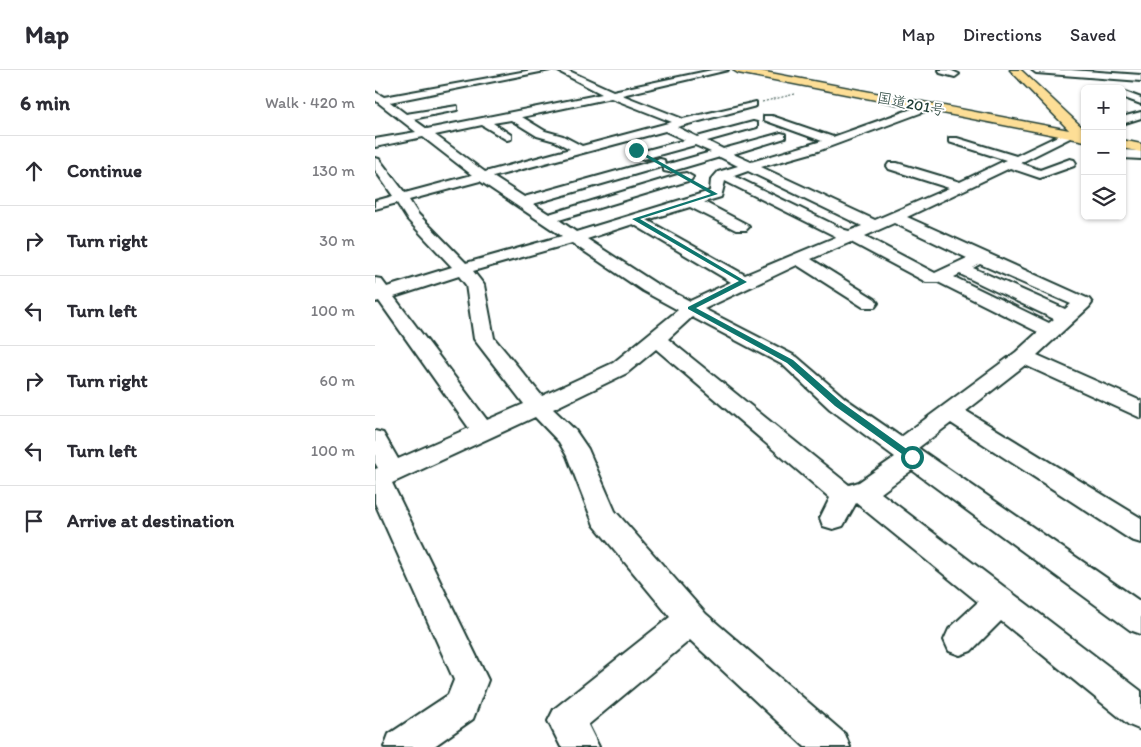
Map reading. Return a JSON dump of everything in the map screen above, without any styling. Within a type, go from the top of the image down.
[{"type":"main road","name":"国道201号","points":[[738,70],[927,107],[1081,134]]},
{"type":"main road","points":[[1015,70],[1081,134]]},
{"type":"main road","points":[[1126,145],[1141,148]]},
{"type":"street","points":[[379,95],[546,70]]},
{"type":"street","points":[[560,70],[681,122]]},
{"type":"street","points":[[375,143],[513,116],[724,70]]},
{"type":"street","points":[[1036,70],[1141,78]]},
{"type":"street","points":[[1064,73],[1100,85]]},
{"type":"street","points":[[1028,84],[1044,80]]},
{"type":"street","points":[[379,95],[468,165],[486,175],[499,187],[649,287],[790,361],[838,404],[1141,620]]},
{"type":"street","points":[[375,205],[751,104]]},
{"type":"street","points":[[716,194],[718,180],[723,175],[748,166],[814,148],[927,107]]},
{"type":"street","points":[[375,132],[453,108]]},
{"type":"street","points":[[660,113],[679,108]]},
{"type":"street","points":[[720,112],[814,148]]},
{"type":"street","points":[[1126,120],[1141,115]]},
{"type":"street","points":[[513,116],[541,134],[564,141],[579,149]]},
{"type":"street","points":[[767,118],[833,141]]},
{"type":"street","points":[[483,122],[507,137]]},
{"type":"street","points":[[644,155],[753,125]]},
{"type":"street","points":[[669,128],[1066,317]]},
{"type":"street","points":[[381,477],[539,408],[620,368],[691,308],[744,282],[1081,134]]},
{"type":"street","points":[[523,202],[665,166],[789,139]]},
{"type":"street","points":[[953,140],[1014,162],[1040,174],[1071,163]]},
{"type":"street","points":[[545,146],[564,141]]},
{"type":"street","points":[[621,142],[716,194]]},
{"type":"street","points":[[1126,154],[1141,155]]},
{"type":"street","points":[[468,165],[487,160]]},
{"type":"street","points":[[375,162],[412,216],[463,269],[475,285],[480,325],[484,339],[539,408],[567,436],[579,455],[604,517],[691,619],[832,747]]},
{"type":"street","points":[[893,166],[963,186]]},
{"type":"street","points":[[927,173],[963,186]]},
{"type":"street","points":[[723,175],[848,236],[859,239],[933,278],[940,277],[980,258]]},
{"type":"street","points":[[548,219],[685,177]]},
{"type":"street","points":[[499,187],[518,182]]},
{"type":"street","points":[[483,431],[377,292],[576,237],[716,194]]},
{"type":"street","points":[[690,201],[741,227]]},
{"type":"street","points":[[847,502],[906,453],[951,412],[1023,356],[1083,303],[980,258],[894,217]]},
{"type":"street","points":[[635,219],[744,282]]},
{"type":"street","points":[[797,258],[869,303]]},
{"type":"street","points":[[940,277],[1051,331]]},
{"type":"street","points":[[656,339],[847,502],[1001,601],[1141,714]]},
{"type":"street","points":[[1023,356],[1141,410]]},
{"type":"street","points":[[951,412],[1141,532]]},
{"type":"street","points":[[375,439],[381,477],[471,680],[461,707],[402,747]]},
{"type":"street","points":[[960,640],[1001,601]]},
{"type":"street","points":[[581,747],[566,721],[691,619]]},
{"type":"path","points":[[751,104],[823,87]]},
{"type":"route","points":[[636,150],[716,194],[635,219],[744,282],[691,308],[790,361],[803,375],[838,404],[912,457]]}]
